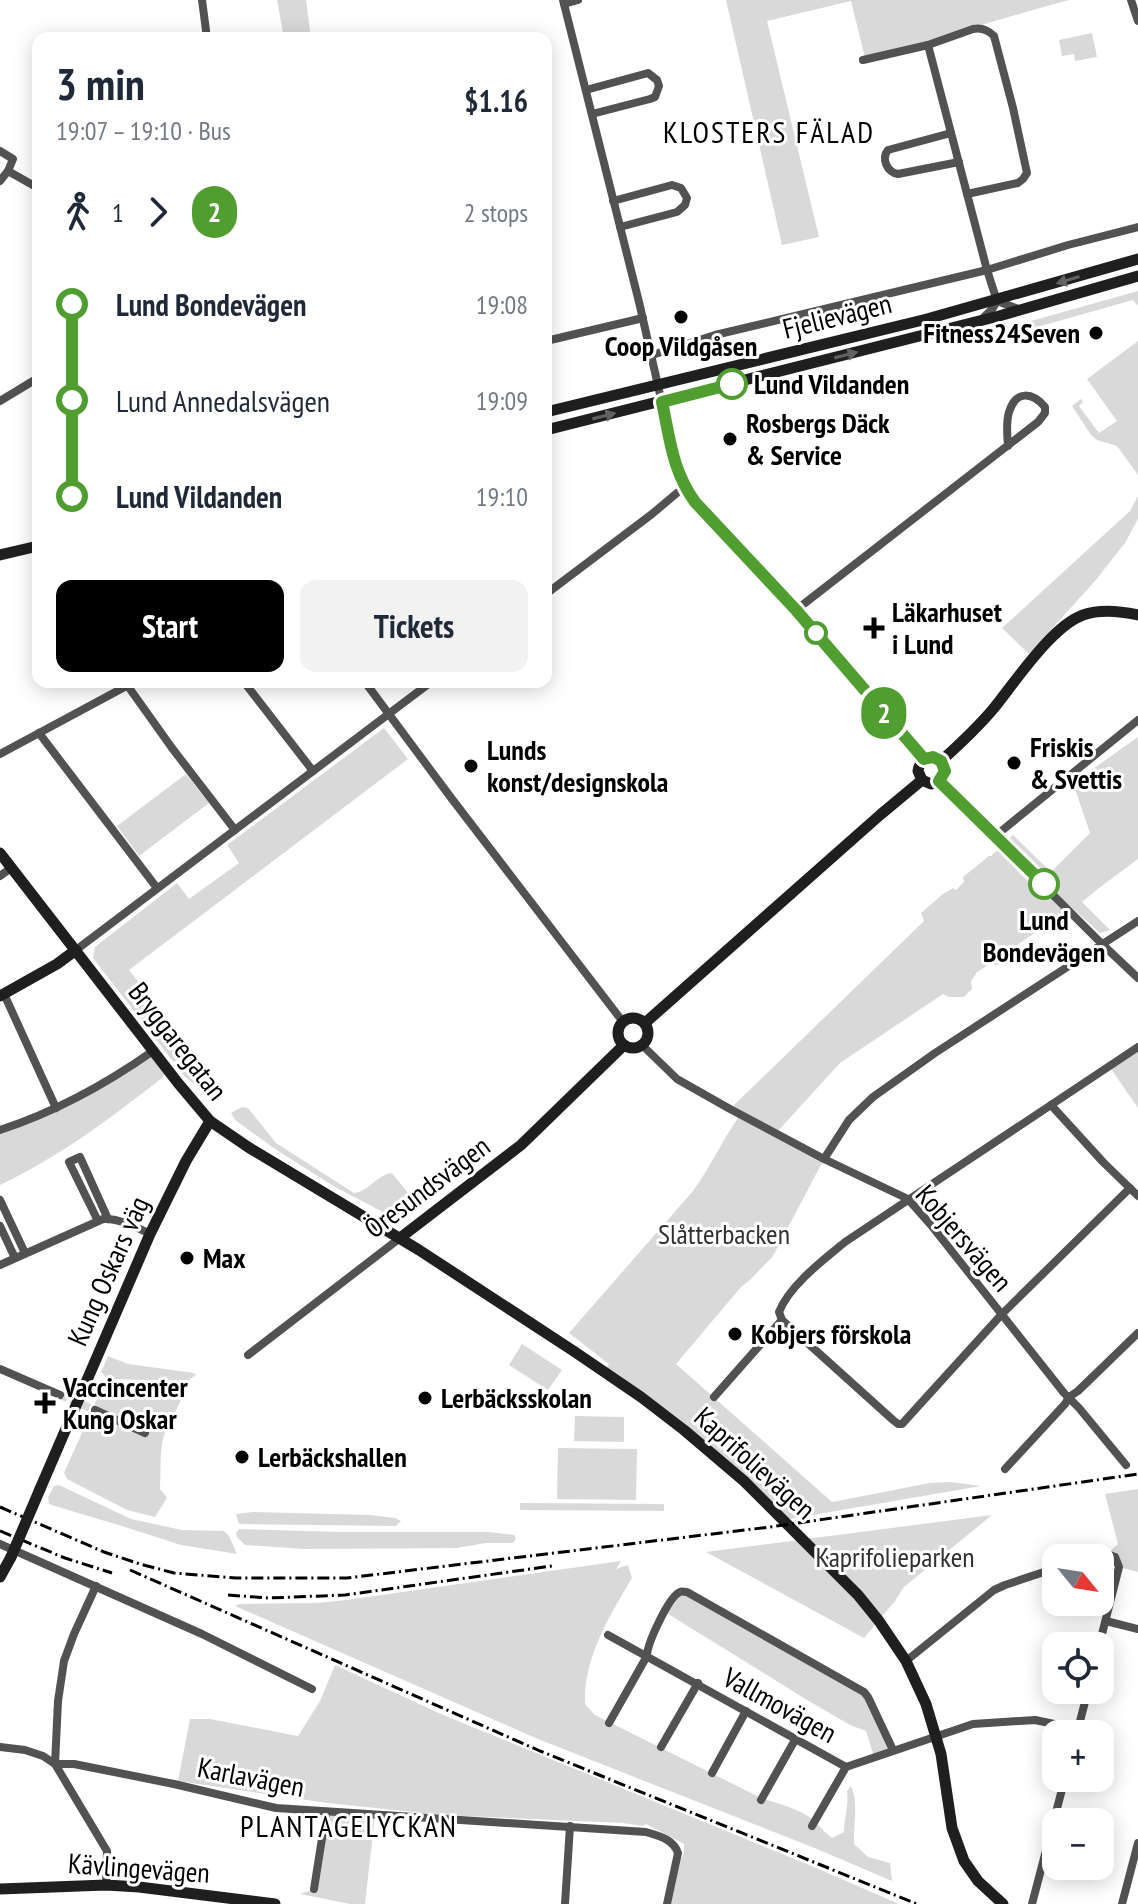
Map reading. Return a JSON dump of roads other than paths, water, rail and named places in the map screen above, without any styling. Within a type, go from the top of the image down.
[{"type":"main road","name":"Fjelievägen","points":[[552,411],[997,301],[1138,259]]},
{"type":"main road","name":"Fjelievägen","points":[[552,429],[980,321],[1138,276]]},
{"type":"main road","points":[[0,555],[32,547]]},
{"type":"main road","points":[[941,761],[977,727],[1042,647],[1070,621],[1100,612],[1138,615]]},
{"type":"main road","points":[[933,757],[941,761],[945,771],[939,781],[931,784],[922,780],[918,771],[924,759],[933,757]]},
{"type":"main road","points":[[645,1023],[922,780]]},
{"type":"main road","name":"Bryggaregatan","points":[[0,853],[210,1121],[400,1238]]},
{"type":"main road","points":[[2,995],[76,950]]},
{"type":"main road","points":[[636,1019],[645,1023],[648,1035],[642,1045],[633,1048],[624,1045],[619,1031],[623,1022],[636,1019]]},
{"type":"main road","name":"Öresundsvägen","points":[[400,1238],[521,1145],[624,1045]]},
{"type":"main road","name":"Kung Oskars väg","points":[[0,1577],[150,1234],[186,1161],[210,1121]]},
{"type":"main road","name":"Kaprifolievägen","points":[[400,1238],[575,1352],[684,1430],[764,1500],[858,1595],[906,1661],[926,1704],[937,1737],[956,1843],[972,1873],[1003,1904]]},
{"type":"main road","name":"Kävlingevägen","points":[[0,1889],[106,1885],[275,1904]]},
{"type":"street","points":[[202,0],[206,32]]},
{"type":"street","points":[[578,0],[564,2],[652,355],[677,469],[684,487],[796,610],[924,759]]},
{"type":"street","points":[[1131,0],[1138,21]]},
{"type":"street","points":[[863,60],[928,45],[979,28],[994,36],[1027,173],[1018,183],[967,194]]},
{"type":"street","points":[[928,45],[997,301],[980,321]]},
{"type":"street","points":[[586,90],[648,73],[659,86],[655,97],[592,114]]},
{"type":"street","points":[[951,133],[888,150],[885,152],[886,166],[892,173],[898,174],[959,162]]},
{"type":"street","points":[[0,151],[13,159],[0,181]]},
{"type":"street","points":[[8,171],[32,185]]},
{"type":"street","points":[[613,201],[672,185],[681,188],[687,198],[677,212],[620,227]]},
{"type":"street","points":[[652,355],[715,335],[987,270],[1138,227]]},
{"type":"street","points":[[997,301],[1021,310]]},
{"type":"street","points":[[552,340],[643,318]]},
{"type":"street","points":[[0,401],[32,382]]},
{"type":"street","points":[[796,610],[1008,446],[1038,422],[1045,413],[1045,407],[1034,396],[1028,394],[1021,397],[1009,411],[1008,446]]},
{"type":"street","points":[[552,589],[684,487]]},
{"type":"street","points":[[0,754],[120,688]]},
{"type":"street","points":[[133,688],[235,830]]},
{"type":"street","points":[[249,688],[313,771]]},
{"type":"street","points":[[369,688],[623,1022]]},
{"type":"street","points":[[76,950],[423,688]]},
{"type":"street","points":[[994,837],[1138,720]]},
{"type":"street","points":[[39,733],[157,888]]},
{"type":"street","points":[[939,781],[1138,978]]},
{"type":"street","points":[[0,876],[11,868]]},
{"type":"street","points":[[824,1159],[849,1120],[873,1097],[1138,921]]},
{"type":"street","points":[[2,995],[56,1108]]},
{"type":"street","name":"Kobjersvägen","points":[[642,1045],[677,1079],[824,1159],[908,1199],[1126,1465]]},
{"type":"street","points":[[714,1397],[780,1316],[782,1305],[820,1262],[908,1199],[1138,1047]]},
{"type":"street","points":[[0,1130],[56,1108],[109,1080],[153,1051]]},
{"type":"street","points":[[1051,1105],[1138,1196]]},
{"type":"street","points":[[80,1157],[103,1220],[69,1162],[80,1157]]},
{"type":"street","points":[[780,1316],[898,1424],[907,1420],[1002,1314],[1130,1188]]},
{"type":"street","points":[[0,1200],[25,1253]]},
{"type":"street","points":[[0,1265],[103,1220],[122,1222],[150,1234]]},
{"type":"street","points":[[0,1226],[15,1258]]},
{"type":"street","name":"Öresundsvägen","points":[[248,1355],[400,1238]]},
{"type":"street","points":[[1005,1469],[1069,1397],[1138,1333]]},
{"type":"street","points":[[0,1369],[60,1395]]},
{"type":"street","points":[[95,1410],[145,1433]]},
{"type":"street","points":[[0,1544],[202,1634],[312,1689]]},
{"type":"street","points":[[1114,1557],[1119,1567],[1114,1588]]},
{"type":"street","points":[[906,1661],[994,1590],[1042,1573]]},
{"type":"street","points":[[96,1586],[64,1661],[58,1701],[55,1764],[107,1851],[106,1885]]},
{"type":"street","points":[[609,1723],[647,1656],[647,1646],[665,1612],[676,1595],[687,1592],[864,1692],[893,1750]]},
{"type":"street","points":[[1103,1632],[1107,1616]]},
{"type":"street","points":[[1106,1621],[1138,1629]]},
{"type":"street","name":"Vallmovägen","points":[[608,1635],[846,1767],[973,1724],[1021,1720],[1042,1722]]},
{"type":"street","points":[[661,1747],[698,1683]]},
{"type":"street","points":[[712,1773],[746,1711]]},
{"type":"street","points":[[761,1800],[795,1740]]},
{"type":"street","name":"Karlavägen","points":[[0,1747],[34,1753],[55,1764],[74,1764],[276,1808],[646,1832],[675,1846],[677,1860],[667,1904]]},
{"type":"street","points":[[812,1826],[846,1767]]},
{"type":"street","points":[[1032,1904],[1061,1792]]},
{"type":"street","points":[[314,1889],[326,1813]]},
{"type":"street","points":[[565,1904],[570,1826]]},
{"type":"street","points":[[1122,1904],[1138,1843]]},
{"type":"tunnel","points":[[60,1395],[95,1410]]},
{"type":"railway","points":[[0,1507],[104,1552],[174,1573],[236,1578],[347,1578],[770,1527],[1138,1474]]},
{"type":"railway","points":[[0,1531],[65,1558],[112,1573]]},
{"type":"railway","points":[[228,1595],[268,1598],[345,1595],[552,1566]]},
{"type":"railway","points":[[130,1570],[540,1751],[917,1904]]},
{"type":"place","name":"Coop Vildgåsen","points":[[681,317]]},
{"type":"place","name":"Fitness24Seven","points":[[1096,333]]},
{"type":"place","name":"Lund Vildanden","points":[[732,384]]},
{"type":"place","name":"Rosbergs Däck & Service","points":[[730,439]]},
{"type":"place","name":"Läkarhuset i Lund","points":[[874,628]]},
{"type":"place","name":"Friskis & Svettis","points":[[1014,763]]},
{"type":"place","name":"Lunds konst/designskola","points":[[471,766]]},
{"type":"place","name":"Lund Bondevägen","points":[[1044,884]]},
{"type":"place","name":"Max","points":[[187,1258]]},
{"type":"place","name":"Kobjers förskola","points":[[735,1334]]},
{"type":"place","name":"Lerbäcksskolan","points":[[425,1398]]},
{"type":"place","name":"Vaccincenter Kung Oskar","points":[[45,1403]]},
{"type":"place","name":"Lerbäckshallen","points":[[242,1457]]},
{"type":"district","name":"KLOSTERS FÄLAD","points":[[769,133]]},
{"type":"district","name":"PLANTAGELYCKAN","points":[[349,1827]]},
{"type":"park label","name":"Slåtterbacken","points":[[724,1234]]},
{"type":"park label","name":"Kaprifolieparken","points":[[895,1557]]}]
